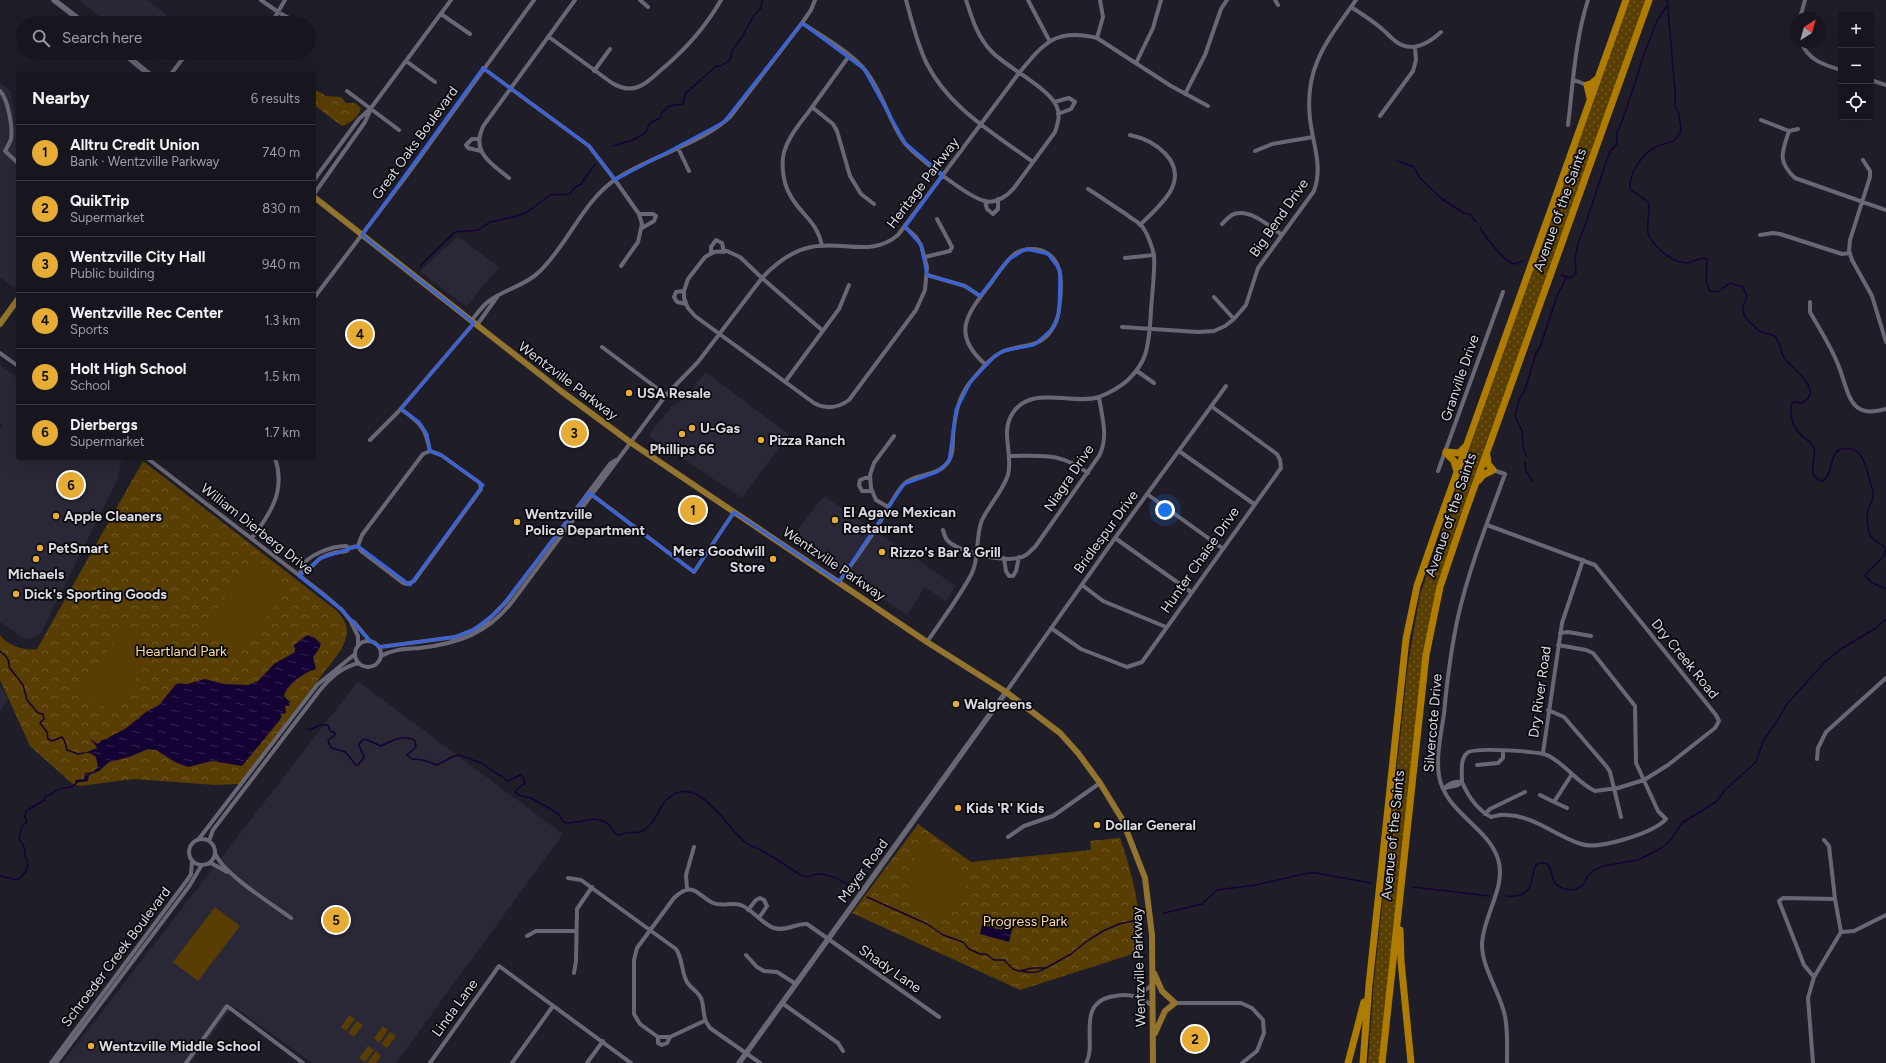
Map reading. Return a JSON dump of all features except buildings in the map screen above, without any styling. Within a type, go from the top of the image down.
[{"type":"highway","name":"Avenue of the Saints","points":[[1363,1063],[1369,985],[1406,639],[1417,586],[1626,0]]},
{"type":"highway","name":"Avenue of the Saints","points":[[1382,1063],[1422,686],[1430,632],[1447,565],[1649,0]]},
{"type":"highway","points":[[1590,102],[1589,89],[1587,85],[1591,84],[1599,76]]},
{"type":"highway","points":[[1446,452],[1459,453],[1467,444]]},
{"type":"highway","points":[[1446,452],[1454,460],[1457,474]]},
{"type":"highway","points":[[1476,483],[1483,475],[1493,470],[1488,464],[1487,452]]},
{"type":"highway","points":[[1399,909],[1402,968],[1411,1063]]},
{"type":"highway","points":[[1348,1063],[1369,985]]},
{"type":"main road","name":"Wentzville Parkway","points":[[316,199],[560,392],[630,442],[927,642],[1006,692],[1060,733],[1078,753],[1100,783],[1122,818],[1145,878],[1152,935],[1154,1061]]},
{"type":"main road","points":[[0,324],[16,302]]},
{"type":"main road","points":[[1152,969],[1162,991],[1175,1003],[1165,1011],[1153,1036]]},
{"type":"street","points":[[262,0],[285,16]]},
{"type":"street","points":[[274,16],[285,0]]},
{"type":"street","points":[[316,177],[359,119],[371,108],[451,0]]},
{"type":"street","name":"Great Oaks Boulevard","points":[[316,295],[534,0]]},
{"type":"street","points":[[508,178],[490,163],[481,151],[479,139],[484,125],[575,0]]},
{"type":"street","points":[[640,0],[648,7]]},
{"type":"street","points":[[549,37],[594,71],[622,88],[634,88],[645,84],[690,44],[708,21],[721,0]]},
{"type":"street","points":[[370,440],[401,409],[474,323],[486,303],[523,284],[538,273],[594,199],[615,180],[718,127],[730,117],[802,23],[811,10],[815,0]]},
{"type":"street","points":[[906,0],[920,48],[934,78],[950,97],[981,124],[1034,162]]},
{"type":"street","points":[[802,23],[849,56],[864,69],[873,81],[898,133],[913,152],[973,196],[985,201],[998,199],[1008,195],[1014,188],[1055,132],[1058,122],[1058,114],[1054,102],[1045,92],[997,56],[982,40],[966,0]]},
{"type":"street","points":[[1028,0],[1049,40],[1075,35],[1097,38],[1185,94],[1208,106]]},
{"type":"street","points":[[1097,38],[1103,17],[1100,0]]},
{"type":"street","points":[[1136,63],[1153,28],[1161,0]]},
{"type":"street","points":[[1185,94],[1205,55],[1221,9],[1227,0]]},
{"type":"street","points":[[1275,0],[1278,5]]},
{"type":"street","name":"Big Bend Drive","points":[[1122,327],[1198,332],[1214,331],[1225,326],[1234,319],[1246,305],[1258,268],[1314,191],[1319,179],[1319,167],[1313,137],[1309,98],[1311,77],[1318,58],[1327,41],[1356,0]]},
{"type":"street","points":[[1568,126],[1582,23],[1588,0]]},
{"type":"street","points":[[1802,12],[1805,0]]},
{"type":"street","points":[[57,1],[75,16]]},
{"type":"street","points":[[1352,7],[1383,29],[1395,41],[1405,46],[1416,47],[1431,41],[1441,32]]},
{"type":"street","points":[[441,14],[470,34]]},
{"type":"street","name":"Heritage Parkway","points":[[630,442],[666,395],[698,362],[762,278],[773,266],[786,257],[812,247],[878,247],[889,243],[905,227],[1019,73],[1037,51],[1049,40]]},
{"type":"street","points":[[1380,116],[1413,71],[1416,60],[1416,47]]},
{"type":"street","points":[[1804,48],[1808,54],[1821,64],[1838,69]]},
{"type":"street","points":[[594,71],[610,49]]},
{"type":"street","points":[[822,246],[816,228],[794,202],[787,191],[783,165],[784,153],[789,139],[849,56]]},
{"type":"street","points":[[132,60],[147,72]]},
{"type":"street","points":[[173,72],[182,60]]},
{"type":"street","points":[[406,61],[435,82]]},
{"type":"street","points":[[483,68],[589,146],[639,214],[642,228],[638,242],[621,266]]},
{"type":"street","points":[[1574,80],[1587,85]]},
{"type":"street","points":[[1874,81],[1886,85]]},
{"type":"street","points":[[347,90],[399,130]]},
{"type":"street","points":[[0,91],[7,102],[11,130],[11,139],[5,151],[16,161]]},
{"type":"street","points":[[1054,102],[1069,98],[1075,102],[1071,109],[1058,114]]},
{"type":"street","points":[[812,106],[833,124],[837,132],[850,176],[861,194],[874,204]]},
{"type":"street","points":[[316,191],[365,122],[371,108]]},
{"type":"street","points":[[1761,120],[1790,131],[1798,129]]},
{"type":"street","points":[[1790,131],[1782,151],[1782,160],[1787,170],[1795,178],[1886,210]]},
{"type":"street","points":[[1130,135],[1144,138],[1165,151],[1174,169],[1172,188],[1167,197],[1140,224]]},
{"type":"street","points":[[1255,151],[1272,144],[1313,137]]},
{"type":"street","points":[[479,139],[472,139],[466,145],[468,148],[481,151]]},
{"type":"street","points":[[678,148],[689,171]]},
{"type":"street","points":[[330,159],[336,164]]},
{"type":"street","points":[[1864,160],[1870,171],[1870,177],[1850,240],[1850,253],[1872,296],[1886,342]]},
{"type":"street","points":[[927,642],[972,572],[977,555],[978,536],[982,520],[1002,488],[1008,474],[1010,456],[1007,432],[1010,418],[1017,408],[1029,400],[1041,397],[1078,399],[1098,397],[1118,387],[1137,371],[1145,355],[1149,328],[1154,255],[1148,236],[1140,224],[1088,189]]},
{"type":"street","points":[[985,201],[987,209],[993,214],[998,209],[998,199]]},
{"type":"street","points":[[1222,224],[1233,214],[1244,213],[1256,217],[1282,236]]},
{"type":"street","points":[[639,214],[653,214],[656,216],[654,222],[642,228]]},
{"type":"street","points":[[925,257],[950,251],[952,247],[937,219]]},
{"type":"street","points":[[823,331],[740,257],[724,252],[711,254],[705,257],[688,279],[684,291],[686,304],[695,316],[720,333],[808,400],[823,407],[831,408],[849,400],[916,310],[925,290],[927,275],[925,257],[921,245],[916,237],[905,227]]},
{"type":"street","points":[[1760,235],[1773,233],[1780,234],[1842,254],[1850,253]]},
{"type":"street","points":[[711,254],[711,247],[716,240],[722,244],[724,252]]},
{"type":"street","points":[[840,582],[904,484],[914,478],[937,472],[944,468],[949,462],[952,454],[955,417],[960,399],[971,381],[986,365],[1003,351],[1034,345],[1048,335],[1056,322],[1062,280],[1060,270],[1048,254],[1038,249],[1026,249],[1016,252],[980,296],[966,318],[964,328],[966,340],[970,348],[986,365]]},
{"type":"street","points":[[1125,258],[1154,255]]},
{"type":"street","points":[[927,275],[965,286],[980,296]]},
{"type":"street","points":[[785,382],[839,309],[849,285]]},
{"type":"street","points":[[684,291],[676,292],[674,297],[677,302],[686,304]]},
{"type":"street","name":"Granville Drive","points":[[1438,471],[1503,292]]},
{"type":"street","points":[[1214,297],[1234,319]]},
{"type":"street","points":[[1810,302],[1810,312],[1839,367],[1846,394],[1852,403],[1863,410],[1875,412],[1886,409]]},
{"type":"street","points":[[602,347],[666,395]]},
{"type":"street","points":[[0,352],[16,364]]},
{"type":"street","points":[[1137,371],[1154,384]]},
{"type":"street","name":"Bridlespur Drive","points":[[1006,692],[1115,538],[1226,386]]},
{"type":"street","name":"Niagra Drive","points":[[943,530],[947,540],[966,552],[977,555],[1004,558],[1025,556],[1035,547],[1088,473],[1103,448],[1105,435],[1098,397]]},
{"type":"street","name":"Hunter Chaise Drive","points":[[1051,628],[1081,649],[1127,667],[1142,662],[1222,548],[1281,468],[1280,460],[1277,454],[1211,406]]},
{"type":"street","points":[[401,409],[419,422],[427,434],[430,451]]},
{"type":"street","points":[[888,507],[876,500],[872,491],[870,478],[874,463],[894,436]]},
{"type":"street","points":[[381,656],[392,651],[456,642],[475,634],[488,626],[509,606],[610,464],[618,458],[630,442]]},
{"type":"street","points":[[430,451],[441,455],[480,483],[481,489],[414,581],[408,584],[403,583],[361,551],[358,546],[362,535],[423,454],[430,451]]},
{"type":"street","points":[[1179,451],[1254,504]]},
{"type":"street","points":[[1010,456],[1049,456],[1062,458],[1074,463],[1088,473]]},
{"type":"street","name":"William Dierberg Drive","points":[[150,460],[300,574],[342,610],[350,620],[358,636],[358,646]]},
{"type":"street","points":[[252,538],[270,514],[275,501],[278,471],[275,460]]},
{"type":"street","name":"Silvercote Drive","points":[[1493,470],[1505,474],[1465,590],[1452,646],[1438,764],[1448,800],[1495,851],[1499,860],[1499,885],[1486,922],[1482,945],[1485,963],[1505,1016],[1507,1063]]},
{"type":"street","points":[[870,478],[860,480],[859,485],[862,491],[872,491]]},
{"type":"street","points":[[590,494],[694,572],[734,512]]},
{"type":"street","points":[[291,918],[231,874],[210,863],[201,866],[192,861],[189,856],[189,847],[198,840],[317,685],[355,654],[358,646],[364,641],[369,640],[380,647],[454,637],[473,630],[486,622],[507,601],[590,494]]},
{"type":"street","points":[[1147,494],[1222,548]]},
{"type":"street","name":"Dry Creek Road","points":[[1462,782],[1462,761],[1467,753],[1471,750],[1503,750],[1543,753],[1551,757],[1595,792],[1613,789],[1644,780],[1668,766],[1715,728],[1718,721],[1718,717],[1595,565],[1487,525]]},
{"type":"street","points":[[1115,538],[1191,592]]},
{"type":"street","points":[[300,574],[305,573],[321,558],[331,554],[347,551],[349,548],[358,546]]},
{"type":"street","points":[[1004,558],[1006,571],[1009,576],[1013,576],[1016,571],[1019,557]]},
{"type":"street","name":"Dry River Road","points":[[1543,753],[1560,633],[1564,615],[1583,560]]},
{"type":"street","points":[[1082,585],[1103,601],[1166,627]]},
{"type":"street","name":"William Dierberg Drive","points":[[350,620],[354,622],[369,640]]},
{"type":"street","name":"Dry River Road","points":[[1560,633],[1568,632],[1591,636]]},
{"type":"street","points":[[1444,788],[1458,785],[1462,782],[1466,792],[1485,814],[1491,817],[1503,815],[1513,816],[1547,827],[1582,844],[1621,841],[1659,826],[1666,819],[1658,811],[1636,763],[1635,706],[1593,653],[1586,650],[1558,645]]},
{"type":"street","points":[[355,654],[359,663],[367,667],[372,666],[377,664],[381,656],[380,647]]},
{"type":"street","points":[[208,841],[212,830],[320,690],[340,671],[359,663]]},
{"type":"street","points":[[1817,759],[1818,748],[1826,732],[1886,678]]},
{"type":"street","name":"Meyer Road","points":[[739,1063],[1006,692]]},
{"type":"street","points":[[1548,710],[1564,717],[1607,767],[1610,772],[1621,817]]},
{"type":"street","points":[[1476,765],[1498,763],[1503,758],[1503,750]]},
{"type":"street","points":[[1554,802],[1572,774]]},
{"type":"street","points":[[1008,837],[1024,826],[1053,816],[1100,783]]},
{"type":"street","points":[[1485,814],[1490,809],[1525,792]]},
{"type":"street","points":[[1540,795],[1567,808]]},
{"type":"street","points":[[198,840],[208,841],[214,847],[218,859],[231,874]]},
{"type":"street","points":[[1813,1063],[1808,998],[1814,977],[1841,932],[1835,900],[1829,846],[1824,840]]},
{"type":"street","points":[[694,847],[686,876],[687,889],[680,892],[674,898],[637,948],[635,954],[634,1014],[640,1024],[658,1037],[670,1037],[704,1021]]},
{"type":"street","points":[[208,864],[215,853]]},
{"type":"street","name":"Schroeder Creek Boulevard","points":[[51,1063],[188,879],[191,874],[192,861]]},
{"type":"street","name":"Schroeder Creek Boulevard","points":[[56,1063],[190,885],[201,866]]},
{"type":"street","points":[[568,878],[581,880],[592,887],[676,949],[681,955],[687,983],[698,993],[702,1002],[704,1021],[710,1028],[760,1063]]},
{"type":"street","points":[[574,973],[576,961],[577,910],[592,887]]},
{"type":"street","name":"Shady Lane","points":[[687,889],[697,890],[713,903],[722,905],[732,903],[742,906],[774,928],[784,929],[794,925],[807,924],[939,1017]]},
{"type":"street","points":[[748,910],[756,900],[760,898],[764,900],[767,906],[759,918]]},
{"type":"street","points":[[1814,977],[1804,965],[1779,901],[1783,898],[1835,900]]},
{"type":"street","points":[[1841,932],[1854,932],[1886,915]]},
{"type":"street","points":[[527,936],[536,931],[576,931]]},
{"type":"street","points":[[746,955],[757,967],[764,971],[777,972],[796,984]]},
{"type":"street","name":"Linda Lane","points":[[430,1063],[499,966],[553,1006]]},
{"type":"street","points":[[1086,1063],[1088,1055],[1089,1023],[1096,1006],[1109,997],[1137,996],[1153,985]]},
{"type":"street","points":[[1137,996],[1153,1006]]},
{"type":"street","points":[[782,1003],[838,1043],[843,1051]]},
{"type":"street","points":[[1175,1003],[1247,1004],[1258,1012],[1264,1027],[1262,1042],[1257,1051],[1242,1063]]},
{"type":"street","points":[[186,1063],[227,1006],[300,1062]]},
{"type":"street","points":[[512,1063],[553,1006],[603,1041],[631,1063]]},
{"type":"street","points":[[658,1037],[658,1043],[662,1045],[667,1043],[670,1037]]},
{"type":"street","points":[[587,1063],[603,1041]]},
{"type":"highlighted area","points":[[802,23],[864,69],[905,143],[943,175],[905,227],[921,245],[927,275],[965,286],[980,296],[1008,260],[1026,249],[1048,254],[1060,270],[1059,313],[1052,329],[1034,345],[1003,351],[995,356],[971,381],[956,410],[949,461],[937,472],[904,484],[839,582],[734,512],[694,572],[589,493],[498,611],[473,630],[455,637],[380,647],[369,640],[342,610],[299,576],[321,558],[358,546],[410,585],[483,485],[441,455],[430,451],[427,434],[419,422],[401,409],[474,323],[362,235],[483,68],[589,146],[615,180],[724,122]]},
{"type":"shaded area","points":[[79,0],[147,0],[168,16],[99,16]]},
{"type":"shaded area","points":[[0,83],[11,91],[16,126],[16,286],[14,288],[0,277]]},
{"type":"shaded area","points":[[458,236],[499,267],[466,307],[420,271]]},
{"type":"shaded area","points":[[0,365],[16,377],[16,460],[122,460],[117,481],[40,635],[30,639],[23,638],[0,622],[0,430],[2,425],[0,424]]},
{"type":"shaded area","points":[[705,372],[789,434],[742,498],[650,437],[650,433],[671,407],[686,397]]},
{"type":"shaded area","points":[[824,496],[956,586],[946,601],[925,587],[907,615],[791,538]]},
{"type":"shaded area","points":[[358,681],[563,834],[396,1063],[312,1063],[233,1006],[191,1063],[62,1063]]},
{"type":"shaded area","points":[[0,684],[8,700],[0,711]]},
{"type":"green space","points":[[1629,0],[1646,0],[1457,524],[1438,586],[1424,648],[1380,1063],[1368,1063],[1374,981],[1408,664],[1420,595],[1474,436]]},
{"type":"green space","points":[[316,90],[326,96],[341,97],[346,103],[355,103],[361,108],[354,119],[342,126],[316,106]]},
{"type":"green space","name":"Heartland Park","points":[[143,461],[337,611],[346,625],[346,639],[341,650],[239,784],[216,785],[133,779],[80,786],[73,784],[30,746],[0,680],[0,635],[7,642],[17,647],[37,649]]},
{"type":"green space","points":[[251,564],[286,590],[239,652],[204,625]]},
{"type":"green space","points":[[126,626],[158,650],[111,712],[79,688]]},
{"type":"green space","name":"Progress Park","points":[[918,824],[971,862],[1091,850],[1090,841],[1120,838],[1136,893],[1142,951],[1020,990],[852,913]]},
{"type":"green space","points":[[920,847],[929,847],[971,877],[971,881],[939,926],[917,911],[908,892],[910,870]]},
{"type":"green space","points":[[215,907],[240,926],[198,981],[173,962]]},
{"type":"green space","points":[[980,912],[1019,922],[1012,946],[973,935]]},
{"type":"green space","points":[[349,1015],[355,1019],[346,1031],[341,1027]]},
{"type":"green space","points":[[357,1021],[363,1025],[354,1037],[348,1033]]},
{"type":"green space","points":[[383,1026],[388,1030],[379,1043],[374,1038]]},
{"type":"green space","points":[[390,1032],[396,1036],[387,1048],[381,1044]]},
{"type":"green space","points":[[368,1046],[374,1050],[365,1062],[359,1058]]},
{"type":"green space","points":[[376,1051],[381,1056],[376,1063],[367,1063]]},
{"type":"water","points":[[307,635],[315,638],[321,644],[313,657],[316,669],[302,676],[289,687],[284,696],[290,702],[289,706],[285,706],[286,713],[280,714],[282,716],[279,721],[242,766],[212,761],[188,767],[175,762],[156,750],[148,749],[129,757],[109,762],[99,771],[89,775],[88,781],[75,783],[76,780],[84,779],[85,773],[93,772],[98,767],[96,757],[90,753],[84,753],[97,748],[90,739],[98,744],[102,740],[107,739],[125,729],[146,712],[159,705],[177,683],[187,684],[205,679],[224,684],[248,685],[258,681],[274,664],[295,652],[294,645]]},
{"type":"water","points":[[1004,923],[1013,926],[1009,942],[980,934],[982,925],[1002,930]]},
{"type":"waterway","points":[[613,146],[633,140],[645,133],[650,123],[660,118],[662,113],[669,106],[683,104],[685,94],[716,66],[721,66],[730,60],[733,48],[741,39],[753,17],[761,8],[762,0]]},
{"type":"waterway","points":[[1667,0],[1675,89],[1675,106],[1679,114],[1681,131],[1674,141],[1656,147],[1641,159],[1634,171],[1630,183],[1630,189],[1648,202],[1648,233],[1658,248],[1674,260],[1680,262],[1688,263],[1700,258],[1705,258],[1707,260],[1706,282],[1710,291],[1718,292],[1730,283],[1743,287],[1747,297],[1743,306],[1744,316],[1759,331],[1775,336],[1785,359],[1800,374],[1809,386],[1810,392],[1808,398],[1802,403],[1792,403],[1791,417],[1797,430],[1813,446],[1815,452],[1813,467],[1814,476],[1823,481],[1826,478],[1833,458],[1838,450],[1845,448],[1852,449],[1860,455],[1866,465],[1873,491],[1873,497],[1867,513],[1869,532],[1871,537],[1886,549],[1884,556],[1865,575],[1871,582],[1886,589]]},
{"type":"waterway","points":[[1561,275],[1570,278],[1576,274],[1575,258],[1579,240],[1607,159],[1611,150],[1617,144],[1617,132],[1641,62],[1657,21],[1666,7]]},
{"type":"waterway","points":[[1397,161],[1414,167],[1420,178],[1442,199],[1464,213],[1470,214],[1476,222]]},
{"type":"waterway","points":[[420,266],[455,232],[478,230],[490,222],[514,217],[527,212],[550,195],[570,194],[575,187],[581,184],[595,164]]},
{"type":"waterway","points":[[1480,228],[1505,259],[1514,264],[1523,261]]},
{"type":"waterway","points":[[1526,456],[1523,445],[1522,431],[1515,416],[1519,400],[1525,390],[1536,353],[1540,347],[1557,296],[1566,278]]},
{"type":"waterway","points":[[1525,462],[1526,472],[1533,481]]},
{"type":"waterway","points":[[1506,896],[1518,896],[1525,893],[1532,882],[1536,865],[1540,863],[1544,863],[1549,866],[1553,880],[1559,887],[1575,890],[1583,885],[1587,877],[1596,869],[1604,866],[1638,860],[1658,850],[1669,842],[1682,823],[1716,802],[1725,790],[1756,762],[1764,739],[1778,720],[1786,705],[1825,662],[1841,649],[1876,628],[1886,619]]},
{"type":"waterway","points":[[0,651],[7,658],[9,667],[23,685],[27,700],[38,713],[43,714],[44,719],[40,723],[47,732],[48,739],[52,741],[62,737],[67,750],[78,754],[84,753]]},
{"type":"waterway","points":[[307,728],[310,730],[320,725],[328,725],[330,731],[335,733],[335,735],[328,740],[330,746],[334,749],[345,752],[356,765],[358,765],[364,757],[359,745],[361,741],[365,739],[381,746],[398,739],[407,738],[415,741],[416,747],[407,755],[412,759],[423,760],[437,765],[459,755],[481,763],[508,781],[520,775],[523,777],[525,783],[515,791],[518,795],[531,798],[559,814],[563,822],[574,823],[596,819],[608,824],[616,834],[620,835],[623,833],[641,832],[648,827],[664,803],[671,796],[677,793],[687,792],[696,794],[706,800],[747,843],[803,876],[807,877],[816,874],[827,875],[844,882],[857,890]]},
{"type":"waterway","points":[[0,876],[17,880],[27,869],[25,849],[19,838],[22,826],[27,822],[25,817],[26,811],[43,801],[46,796],[57,790],[73,786],[77,782]]},
{"type":"waterway","points":[[1164,913],[1202,904],[1217,890],[1256,885],[1308,873],[1316,873],[1371,883]]},
{"type":"waterway","points":[[1413,887],[1489,896]]},
{"type":"waterway","points":[[867,897],[927,924],[943,935],[963,942],[969,949],[980,954],[986,954],[994,960],[1004,960],[1013,969],[1019,971],[1033,968],[1046,968],[1071,954],[1087,941],[1103,931],[1119,924],[1137,920]]},
{"type":"waterway","points":[[1021,971],[1033,972],[1045,968]]},
{"type":"place","name":"Wentzville Rec Center","points":[[360,334]]},
{"type":"place","name":"USA Resale","points":[[629,393]]},
{"type":"place","name":"U-Gas","points":[[692,428]]},
{"type":"place","name":"Wentzville City Hall","points":[[574,433]]},
{"type":"place","name":"Phillips 66","points":[[682,434]]},
{"type":"place","name":"Pizza Ranch","points":[[761,440]]},
{"type":"place","name":"Dierbergs","points":[[71,485]]},
{"type":"place","name":"Alltru Credit Union","points":[[693,510]]},
{"type":"place","name":"Apple Cleaners","points":[[56,516]]},
{"type":"place","name":"El Agave Mexican Restaurant","points":[[835,520]]},
{"type":"place","name":"Wentzville Police Department","points":[[517,522]]},
{"type":"place","name":"PetSmart","points":[[40,548]]},
{"type":"place","name":"Rizzo's Bar & Grill","points":[[882,552]]},
{"type":"place","name":"Michaels","points":[[36,559]]},
{"type":"place","name":"Mers Goodwill Store","points":[[773,559]]},
{"type":"place","name":"Dick's Sporting Goods","points":[[16,594]]},
{"type":"place","name":"Walgreens","points":[[956,704]]},
{"type":"place","name":"Kids 'R' Kids","points":[[958,808]]},
{"type":"place","name":"Dollar General","points":[[1097,825]]},
{"type":"place","name":"Holt High School","points":[[336,920]]},
{"type":"place","name":"QuikTrip","points":[[1195,1039]]},
{"type":"place","name":"Wentzville Middle School","points":[[91,1046]]}]
